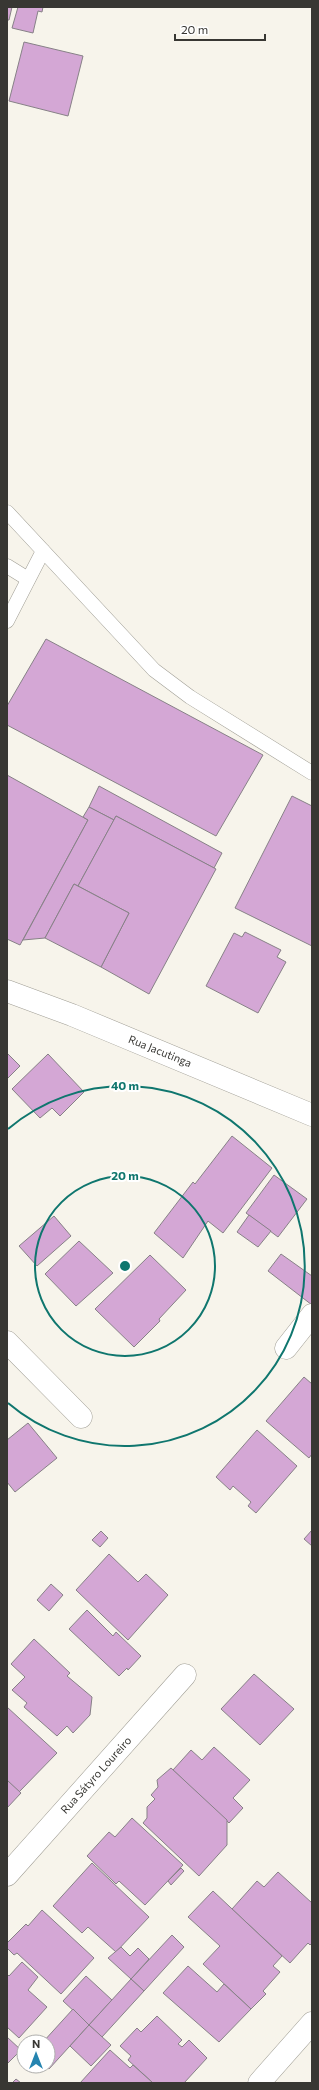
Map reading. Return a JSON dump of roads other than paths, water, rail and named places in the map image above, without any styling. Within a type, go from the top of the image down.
[{"type":"street","name":"Rua Jacutinga","points":[[7,991],[86,1021],[312,1115]]},
{"type":"street","points":[[286,1348],[312,1315]]},
{"type":"street","points":[[7,1342],[81,1417]]},
{"type":"street","name":"Rua Sátyro Loureiro","points":[[7,1875],[185,1675]]},
{"type":"street","points":[[259,2083],[312,2023]]},
{"type":"lane","points":[[7,512],[154,670],[190,697],[312,773]]},
{"type":"lane","points":[[7,621],[43,551]]},
{"type":"lane","points":[[7,566],[28,579]]}]
